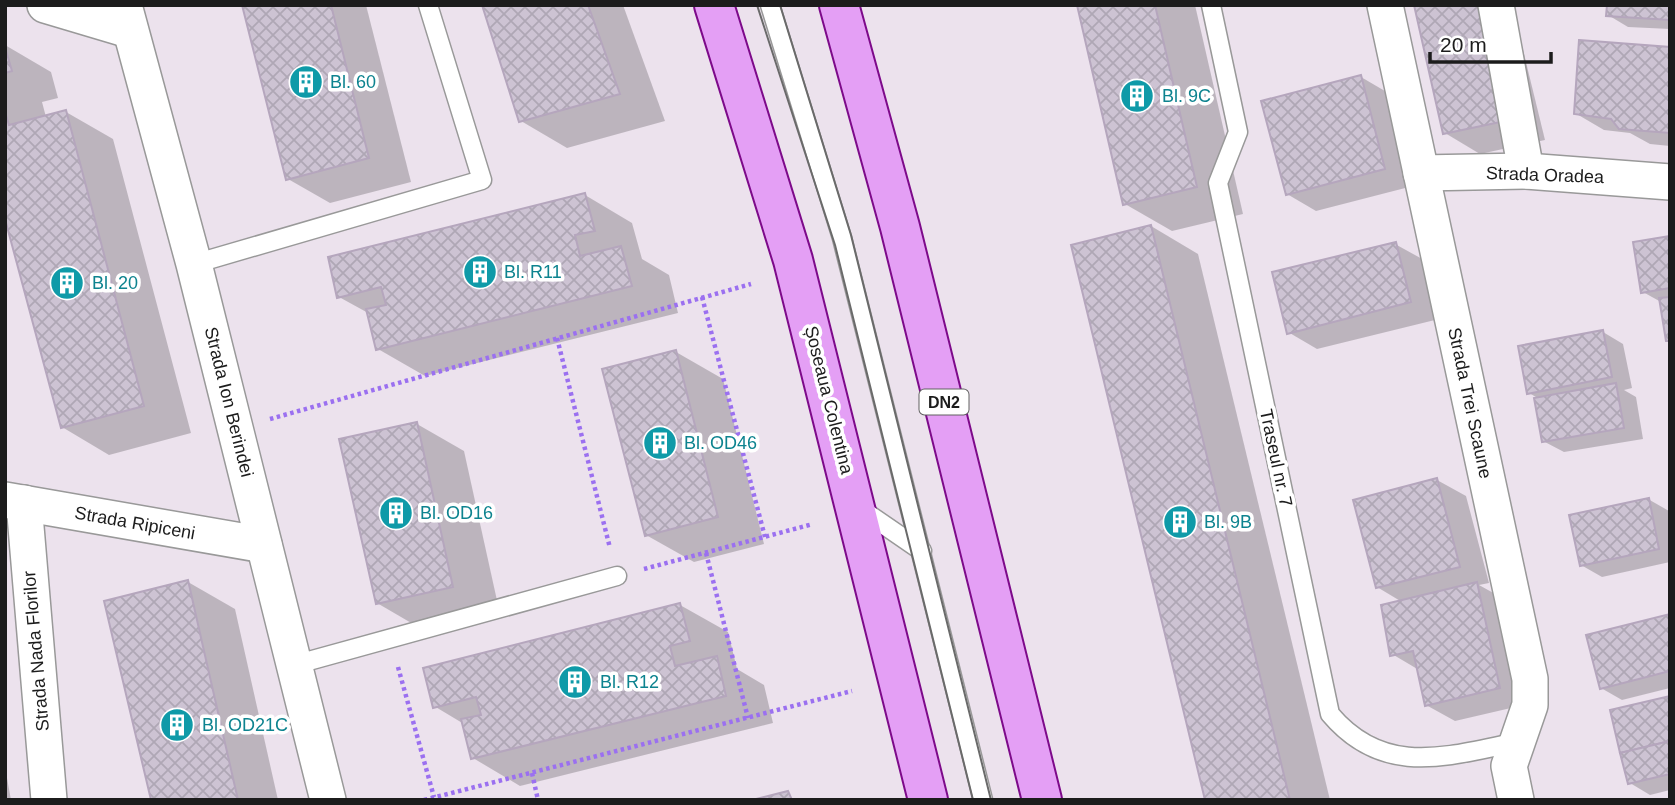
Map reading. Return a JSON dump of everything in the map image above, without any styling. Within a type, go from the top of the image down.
[{"type":"main road","name":"Șoseaua Colentina","points":[[714,5],[793,260],[928,800]]},
{"type":"main road","name":"DN2","points":[[839,5],[900,227],[1042,800]]},
{"type":"street","points":[[45,5],[126,18]]},
{"type":"street","name":"Strada Trei Scaune","points":[[1385,5],[1530,679],[1530,705],[1509,766],[1516,800]]},
{"type":"street","points":[[1496,5],[1526,171]]},
{"type":"street","name":"Strada Ion Berindei","points":[[126,18],[194,264],[328,800]]},
{"type":"street","name":"Strada Oradea","points":[[1421,173],[1526,171],[1670,181]]},
{"type":"street","name":"Strada Ripiceni","points":[[15,501],[264,545]]},
{"type":"street","name":"Strada Nada Florilor","points":[[15,501],[49,800]]},
{"type":"lane","points":[[194,264],[482,180],[428,5]]},
{"type":"lane","points":[[770,5],[842,238],[983,800]]},
{"type":"lane","name":"Traseul nr. 7","points":[[1211,5],[1238,132],[1218,183],[1330,714],[1346,733],[1409,759],[1518,742]]},
{"type":"lane","points":[[855,505],[922,551]]},
{"type":"lane","points":[[294,665],[617,576]]},
{"type":"path","points":[[236,429],[751,284]]},
{"type":"path","points":[[702,297],[765,537]]},
{"type":"path","points":[[556,338],[617,576],[813,524]]},
{"type":"path","points":[[706,553],[748,718]]},
{"type":"path","points":[[391,639],[434,797]]},
{"type":"path","points":[[424,800],[852,691]]},
{"type":"path","points":[[532,773],[538,800]]},
{"type":"building","name":"Bl. 60","points":[[242,5],[331,5],[369,158],[286,180]]},
{"type":"building","points":[[482,5],[588,5],[620,94],[519,122]]},
{"type":"building","name":"Bl. 9C","points":[[1077,5],[1155,5],[1197,187],[1123,205]]},
{"type":"building","points":[[1414,5],[1482,5],[1510,120],[1443,134]]},
{"type":"building","points":[[1607,5],[1670,5],[1670,20],[1606,16]]},
{"type":"building","points":[[1579,40],[1670,47],[1670,133],[1619,129],[1611,119],[1574,114]]},
{"type":"building","points":[[5,47],[12,71],[5,73]]},
{"type":"building","points":[[1361,75],[1385,169],[1286,195],[1261,101]]},
{"type":"building","name":"Bl. 20","points":[[66,110],[144,406],[61,428],[5,219],[5,112],[9,125]]},
{"type":"building","name":"Bl. R11","points":[[585,193],[595,231],[575,235],[580,256],[621,246],[632,286],[376,350],[366,309],[386,305],[381,287],[337,298],[328,257]]},
{"type":"building","name":"Bl. 9B","points":[[1151,225],[1290,800],[1205,800],[1071,245]]},
{"type":"building","points":[[1670,236],[1670,288],[1641,293],[1633,242]]},
{"type":"building","points":[[1396,242],[1411,302],[1287,334],[1272,272]]},
{"type":"building","points":[[1670,297],[1670,341],[1666,341],[1659,298]]},
{"type":"building","points":[[1603,330],[1612,377],[1527,394],[1518,346]]},
{"type":"building","name":"Bl. OD46","points":[[676,350],[718,517],[645,536],[602,369]]},
{"type":"building","points":[[1616,383],[1624,428],[1542,442],[1534,398]]},
{"type":"building","name":"Bl. OD16","points":[[417,422],[453,587],[376,604],[339,439]]},
{"type":"building","points":[[1437,478],[1460,567],[1376,588],[1353,500]]},
{"type":"building","points":[[1649,498],[1659,549],[1580,566],[1569,515]]},
{"type":"building","name":"Bl. OD21C","points":[[188,580],[238,800],[151,800],[104,601]]},
{"type":"building","points":[[1477,582],[1500,688],[1425,706],[1413,651],[1390,656],[1381,605]]},
{"type":"building","name":"Bl. R12","points":[[680,603],[690,641],[670,646],[675,666],[717,656],[726,696],[471,759],[461,719],[481,715],[476,697],[433,708],[423,668]]},
{"type":"building","points":[[1670,614],[1670,671],[1600,689],[1586,635]]},
{"type":"building","points":[[1670,696],[1670,741],[1620,753],[1610,710]]},
{"type":"building","points":[[1670,741],[1670,774],[1628,784],[1620,753]]},
{"type":"building","points":[[788,791],[792,800],[752,800]]},
{"type":"tram line","points":[[757,5],[835,245],[973,800]]},
{"type":"tram line","points":[[780,5],[851,235],[991,800]]},
{"type":"place","name":"Bl. 60","points":[[306,82]]},
{"type":"place","name":"Bl. 9C","points":[[1137,96]]},
{"type":"place","name":"Bl. R11","points":[[480,272]]},
{"type":"place","name":"Bl. 20","points":[[67,283]]},
{"type":"place","name":"Bl. OD46","points":[[660,443]]},
{"type":"place","name":"Bl. OD16","points":[[396,513]]},
{"type":"place","name":"Bl. 9B","points":[[1180,522]]},
{"type":"place","name":"Bl. R12","points":[[575,682]]},
{"type":"place","name":"Bl. OD21C","points":[[177,725]]}]
